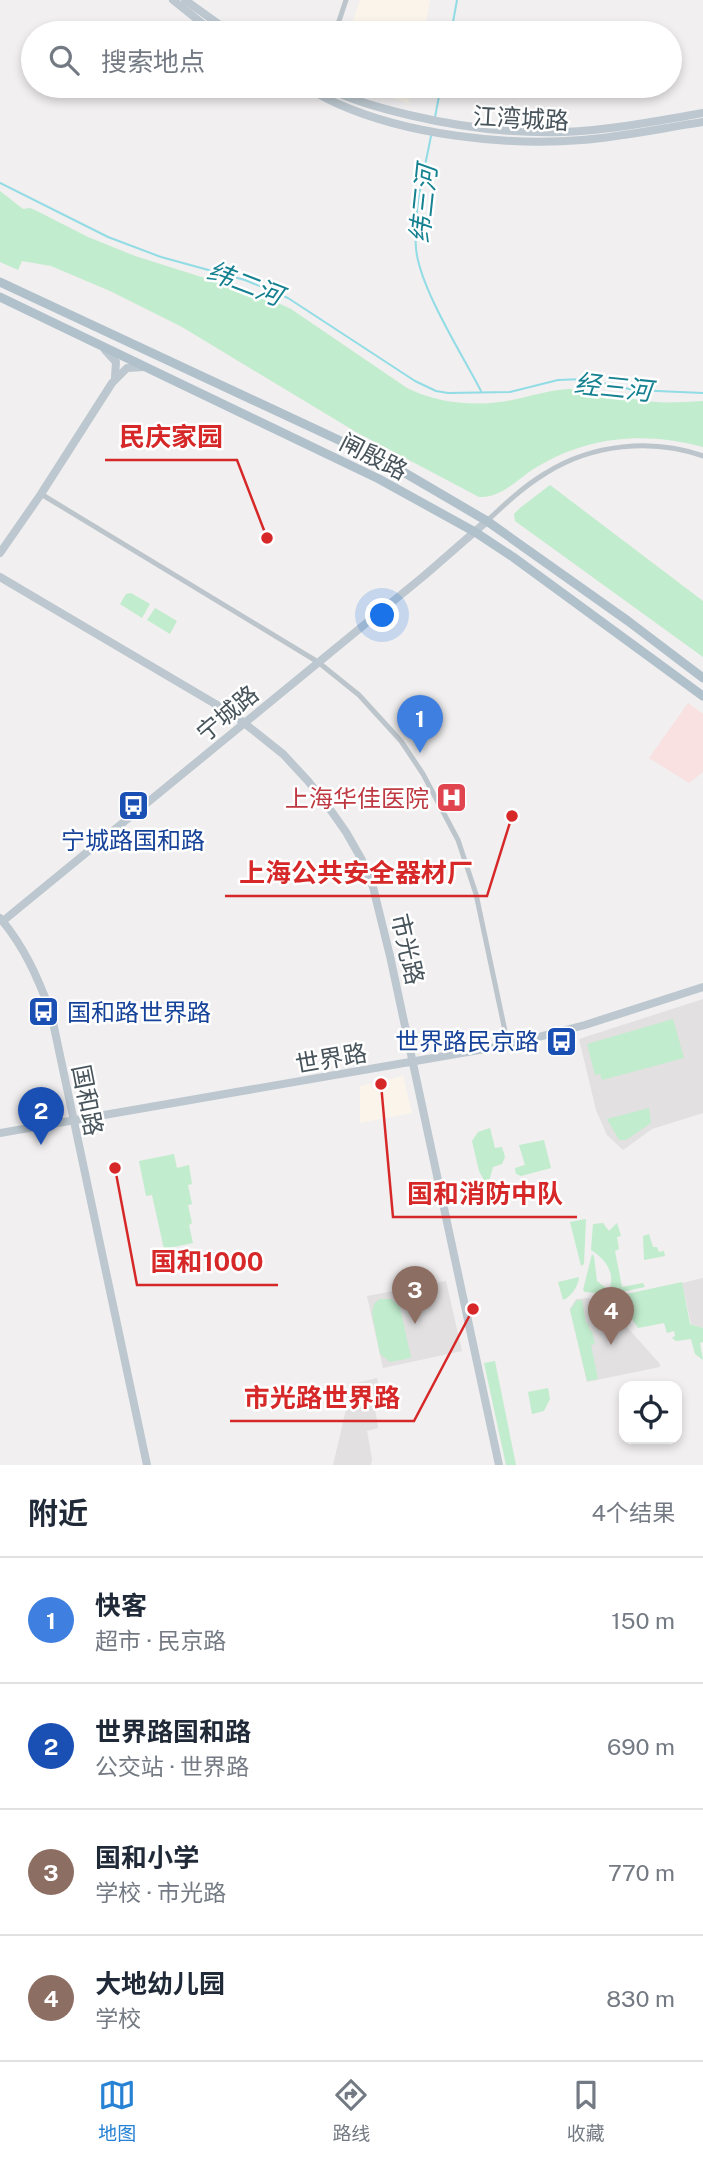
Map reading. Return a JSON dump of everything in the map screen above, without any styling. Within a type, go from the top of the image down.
[{"type":"main road","name":"闸殷路","points":[[0,282],[388,463],[486,521],[628,621],[703,678]]},
{"type":"main road","name":"闸殷路","points":[[0,297],[379,479],[475,532],[703,696]]},
{"type":"main road","points":[[425,505],[436,509],[446,505],[446,500],[434,490]]},
{"type":"main road","points":[[520,562],[515,552],[523,547]]},
{"type":"street","points":[[173,0],[199,21]]},
{"type":"street","points":[[185,0],[214,21]]},
{"type":"street","points":[[339,21],[346,0]]},
{"type":"street","name":"江湾城路","points":[[329,98],[375,118],[423,124],[442,122],[513,131],[565,132],[619,127],[703,113]]},
{"type":"street","name":"江湾城路","points":[[349,98],[440,132],[512,140],[566,141],[621,136],[703,122]]},
{"type":"street","points":[[96,343],[116,362],[117,369],[112,383]]},
{"type":"street","points":[[0,553],[112,383],[127,368],[149,368]]},
{"type":"street","points":[[486,521],[545,473],[611,447],[656,446],[703,456]]},
{"type":"street","points":[[41,494],[318,662],[359,695],[390,727],[423,774],[448,819],[471,875],[508,1045]]},
{"type":"street","name":"宁城路","points":[[1,920],[245,723],[486,521]]},
{"type":"street","name":"市光路","points":[[0,577],[245,723],[283,754],[309,781],[346,832],[362,860],[373,887],[414,1063],[499,1465]]},
{"type":"street","name":"国和路","points":[[1,920],[24,951],[51,1013],[146,1465]]},
{"type":"street","name":"世界路","points":[[0,1133],[508,1045],[585,1026],[703,987]]},
{"type":"shaded area","points":[[360,0],[430,0],[426,21],[353,21]]},
{"type":"shaded area","points":[[392,98],[409,98],[408,103]]},
{"type":"shaded area","points":[[688,703],[703,714],[703,772],[689,783],[649,758]]},
{"type":"shaded area","points":[[703,999],[703,1113],[652,1129],[623,1150],[607,1135],[596,1110],[579,1039]]},
{"type":"shaded area","points":[[403,1076],[412,1113],[360,1123],[360,1086]]},
{"type":"shaded area","points":[[703,1278],[703,1328],[691,1324],[682,1283]]},
{"type":"shaded area","points":[[446,1281],[462,1351],[383,1368],[367,1296]]},
{"type":"shaded area","points":[[588,1298],[609,1307],[660,1367],[587,1382],[570,1309],[576,1299]]},
{"type":"shaded area","points":[[377,1378],[382,1400],[374,1401],[378,1428],[367,1431],[371,1465],[333,1465],[352,1384]]},
{"type":"green space","points":[[0,191],[23,209],[37,211],[88,237],[135,256],[265,297],[291,309],[407,388],[432,398],[458,403],[499,402],[570,389],[655,402],[703,401],[703,447],[638,438],[596,443],[555,457],[495,495],[479,497],[356,432],[182,327],[110,291],[51,266],[22,261],[18,270],[0,262]]},
{"type":"green space","points":[[550,485],[703,601],[703,657],[515,521],[514,514]]},
{"type":"green space","points":[[131,593],[150,604],[142,618],[120,604],[126,594]]},
{"type":"green space","points":[[155,608],[177,621],[170,634],[147,620]]},
{"type":"green space","points":[[673,1019],[684,1058],[602,1080],[600,1074],[595,1075],[587,1044]]},
{"type":"green space","points":[[649,1108],[651,1123],[626,1140],[619,1140],[607,1119]]},
{"type":"green space","points":[[490,1128],[495,1148],[502,1147],[505,1157],[502,1164],[493,1167],[489,1181],[485,1182],[479,1171],[472,1141],[478,1132]]},
{"type":"green space","points":[[544,1140],[551,1168],[521,1176],[516,1174],[515,1168],[525,1165],[519,1145]]},
{"type":"green space","points":[[174,1154],[177,1168],[189,1165],[192,1184],[188,1185],[192,1204],[188,1205],[192,1223],[189,1225],[193,1243],[164,1249],[152,1195],[146,1196],[139,1161]]},
{"type":"green space","points":[[586,1219],[584,1264],[581,1266],[570,1222]]},
{"type":"green space","points":[[603,1223],[609,1231],[617,1223],[621,1236],[617,1237],[619,1249],[615,1251],[622,1287],[643,1283],[645,1287],[612,1294],[608,1268],[591,1250],[593,1224]]},
{"type":"green space","points":[[649,1234],[653,1247],[657,1247],[659,1252],[664,1251],[665,1256],[644,1260],[643,1236]]},
{"type":"green space","points":[[592,1254],[597,1281],[607,1289],[608,1294],[583,1290]]},
{"type":"green space","points":[[579,1277],[574,1290],[563,1300],[558,1282]]},
{"type":"green space","points":[[682,1282],[690,1324],[703,1328],[703,1342],[700,1343],[703,1360],[695,1354],[691,1339],[676,1341],[672,1338],[675,1336],[674,1331],[667,1333],[664,1323],[638,1328],[617,1296]]},
{"type":"green space","points":[[380,1299],[391,1299],[400,1307],[411,1358],[390,1362],[380,1354],[372,1314],[374,1304]]},
{"type":"green space","points":[[577,1300],[582,1300],[586,1323],[592,1331],[595,1344],[591,1345],[598,1379],[587,1381],[570,1310]]},
{"type":"green space","points":[[495,1361],[516,1465],[506,1465],[484,1363]]},
{"type":"green space","points":[[548,1388],[550,1399],[544,1411],[532,1414],[528,1392]]},
{"type":"waterway","name":"纬三河","points":[[453,21],[457,0]]},
{"type":"waterway","name":"纬三河","points":[[435,117],[439,98]]},
{"type":"waterway","name":"纬三河","points":[[431,136],[416,220],[419,264],[433,301],[481,391]]},
{"type":"waterway","name":"纬二河","points":[[0,183],[108,237],[161,257],[245,280],[288,298],[415,381],[436,391],[510,392],[558,380],[584,379],[634,390],[703,393]]},
{"type":"place","name":"民庆家园","points":[[267,538]]},
{"type":"place","name":"快客","points":[[420,753]]},
{"type":"place","name":"上海华佳医院","points":[[452,798]]},
{"type":"place","name":"宁城路国和路","points":[[133,806]]},
{"type":"place","name":"上海公共安全器材厂","points":[[512,816]]},
{"type":"place","name":"国和路世界路","points":[[44,1012]]},
{"type":"place","name":"世界路民京路","points":[[562,1041]]},
{"type":"place","name":"国和消防中队","points":[[381,1084]]},
{"type":"place","name":"世界路国和路","points":[[41,1145]]},
{"type":"place","name":"国和1000","points":[[115,1168]]},
{"type":"place","name":"市光路世界路","points":[[473,1309]]},
{"type":"place","name":"国和小学","points":[[415,1324]]},
{"type":"place","name":"大地幼儿园","points":[[611,1345]]},
{"type":"water label","name":"经三河","points":[[613,387]]}]
